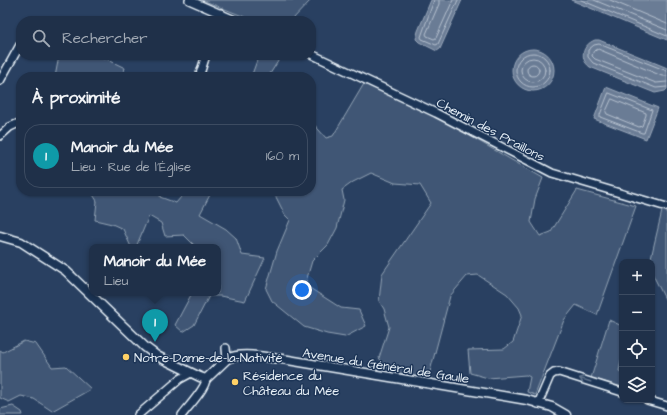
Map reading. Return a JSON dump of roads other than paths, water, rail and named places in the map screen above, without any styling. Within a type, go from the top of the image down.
[{"type":"street","points":[[189,0],[227,16]]},
{"type":"street","points":[[0,81],[16,52]]},
{"type":"street","name":"Chemin des Praillons","points":[[316,56],[436,113],[552,173],[667,207]]},
{"type":"street","points":[[201,72],[204,60]]},
{"type":"street","points":[[0,136],[10,127],[16,124]]},
{"type":"street","points":[[0,236],[21,242],[66,271],[89,293]]},
{"type":"street","points":[[92,296],[145,347],[157,356],[206,379]]},
{"type":"street","points":[[182,415],[203,386],[206,379],[227,359],[226,348]]},
{"type":"street","name":"Avenue du Général de Gaulle","points":[[227,359],[232,357],[247,356],[282,359],[527,400],[552,408],[566,415]]},
{"type":"street","points":[[538,404],[550,376],[559,372],[619,391]]},
{"type":"street","points":[[138,415],[180,379],[191,373]]},
{"type":"street","points":[[655,402],[667,406]]},
{"type":"water","points":[[431,0],[462,0],[440,49],[437,51],[416,39]]},
{"type":"water","points":[[571,0],[667,0],[667,40]]},
{"type":"water","points":[[595,40],[599,40],[667,68],[667,89],[665,91],[655,93],[590,67],[584,60],[583,56],[587,45]]},
{"type":"water","points":[[529,49],[537,49],[545,52],[551,58],[554,70],[551,82],[545,88],[537,91],[529,91],[521,88],[515,82],[512,74],[512,66],[515,58],[521,52]]},
{"type":"water","points":[[606,87],[658,108],[646,139],[594,119]]},
{"type":"place","name":"Manoir du Mée","points":[[155,342]]},
{"type":"place","name":"Notre-Dame-de-la-Nativité","points":[[126,357]]},
{"type":"place","name":"Résidence du Château du Mée","points":[[235,382]]}]
